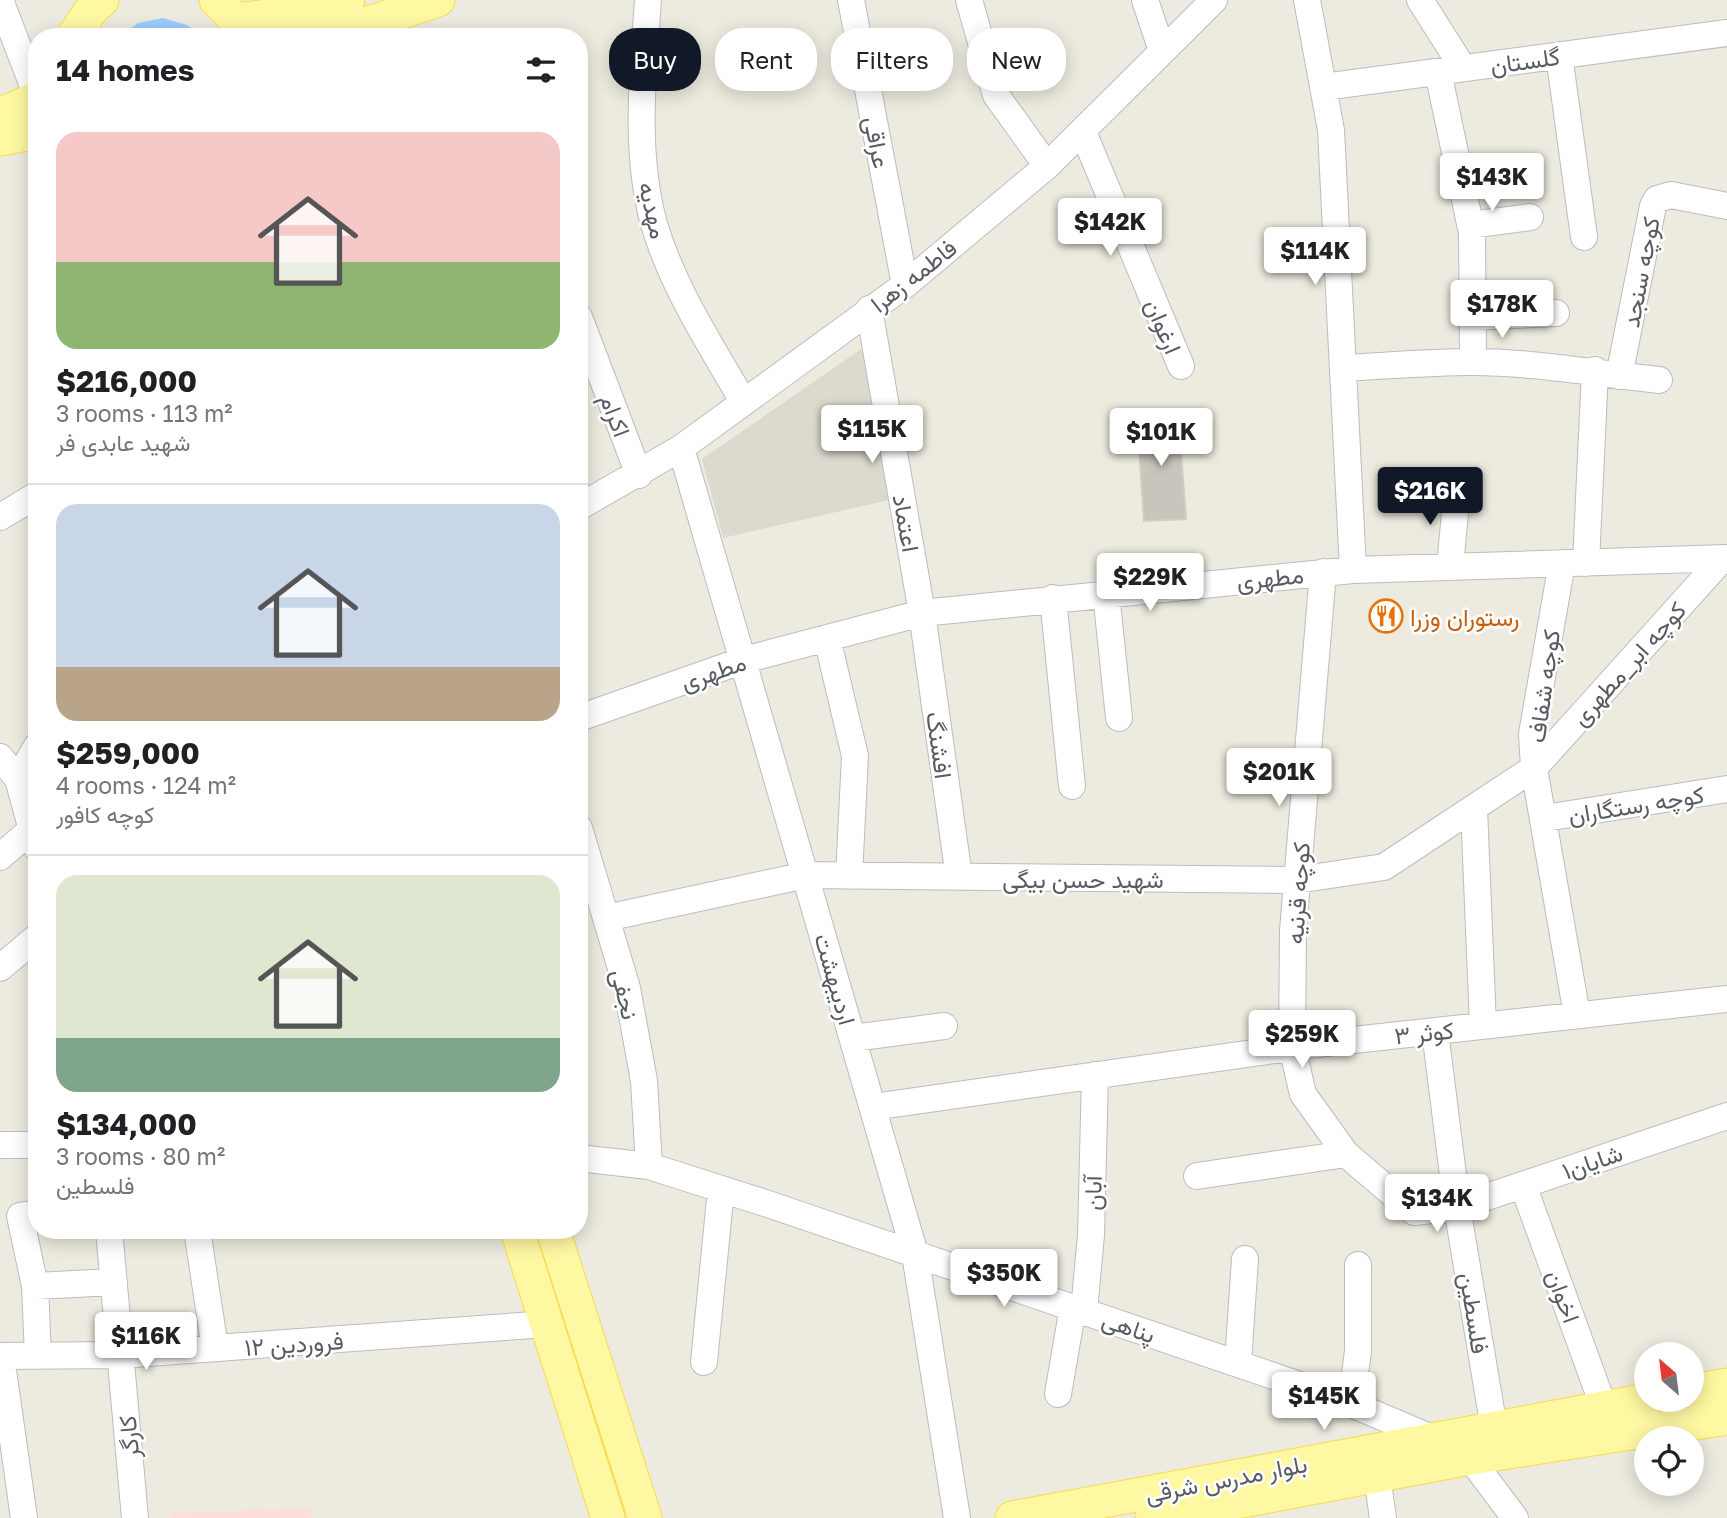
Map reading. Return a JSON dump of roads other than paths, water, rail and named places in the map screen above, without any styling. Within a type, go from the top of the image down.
[{"type":"main road","points":[[79,28],[91,10],[102,0]]},
{"type":"main road","points":[[232,19],[317,10],[348,0]]},
{"type":"main road","points":[[353,28],[438,0]]},
{"type":"main road","points":[[0,115],[28,101]]},
{"type":"main road","points":[[0,139],[28,134]]},
{"type":"main road","points":[[520,1239],[608,1518]]},
{"type":"main road","points":[[556,1239],[645,1518]]},
{"type":"main road","points":[[1704,1389],[1727,1385]]},
{"type":"main road","name":"بلوار مدرس شرقی","points":[[1012,1518],[1634,1402]]},
{"type":"main road","name":"بلوار مدرس شرقی","points":[[1152,1518],[1275,1507],[1377,1476],[1471,1458],[1727,1418]]},
{"type":"street","points":[[0,0],[28,73]]},
{"type":"street","name":"مهدیه","points":[[648,0],[640,114],[647,189],[654,223],[688,306],[743,401]]},
{"type":"street","name":"عراقی","points":[[851,0],[905,285]]},
{"type":"street","points":[[969,0],[996,94],[1047,166]]},
{"type":"street","points":[[1145,0],[1162,51]]},
{"type":"street","name":"فاطمه زهرا","points":[[588,501],[639,475],[681,448],[905,285],[1047,166],[1214,0]]},
{"type":"street","points":[[1307,0],[1331,130],[1353,570]]},
{"type":"street","points":[[1420,0],[1451,70],[1470,225],[1473,362]]},
{"type":"street","name":"گلستان","points":[[1324,87],[1727,33]]},
{"type":"street","points":[[1559,55],[1584,237]]},
{"type":"street","name":"ارغوان","points":[[1083,132],[1181,366]]},
{"type":"street","name":"کوچه سنجد","points":[[1574,563],[1607,373],[1653,206],[1657,199],[1671,195],[1727,206]]},
{"type":"street","points":[[1470,225],[1530,217]]},
{"type":"street","name":"اعتماد","points":[[869,309],[922,613]]},
{"type":"street","points":[[1472,317],[1556,313]]},
{"type":"street","name":"اکرام","points":[[588,341],[639,475]]},
{"type":"street","points":[[1342,368],[1473,362],[1659,380]]},
{"type":"street","name":"اردیبهشت","points":[[681,448],[915,1254],[957,1518]]},
{"type":"street","points":[[1450,567],[1457,491]]},
{"type":"street","points":[[0,517],[28,500]]},
{"type":"street","name":"مطهری","points":[[588,715],[744,660],[922,613],[1322,572],[1724,559]]},
{"type":"street","name":"کوچه ابر_مطهری","points":[[1534,768],[1724,559]]},
{"type":"street","name":"کوچه شفاف","points":[[1574,563],[1532,734],[1534,768],[1545,818],[1577,1016]]},
{"type":"street","name":"کوچه قرنیه","points":[[1322,572],[1293,931],[1292,1047],[1303,1094],[1346,1154]]},
{"type":"street","points":[[1106,593],[1119,718]]},
{"type":"street","points":[[1054,598],[1072,786]]},
{"type":"street","name":"افشنگ","points":[[922,613],[959,877]]},
{"type":"street","points":[[827,638],[855,756],[849,876]]},
{"type":"street","points":[[0,757],[18,779],[28,816]]},
{"type":"street","points":[[18,779],[28,762]]},
{"type":"street","name":"شهید حسن بیگی","points":[[606,918],[806,875],[1297,880],[1384,867],[1534,768]]},
{"type":"street","name":"کوچه رستگاران","points":[[1545,818],[1727,789]]},
{"type":"street","points":[[1474,808],[1483,1026]]},
{"type":"street","points":[[0,857],[28,841]]},
{"type":"street","name":"نجفی","points":[[588,858],[627,988],[644,1081],[649,1166]]},
{"type":"street","points":[[0,968],[28,945]]},
{"type":"street","name":"کوثر ۳","points":[[873,1107],[1292,1047],[1727,999]]},
{"type":"street","points":[[853,1038],[944,1026]]},
{"type":"street","name":"فلسطین","points":[[1434,1031],[1457,1207],[1494,1428]]},
{"type":"street","name":"آبان","points":[[1058,1394],[1079,1309],[1091,1235],[1095,1075]]},
{"type":"street","name":"شایان۱","points":[[1346,1154],[1414,1212],[1457,1207],[1727,1116]]},
{"type":"street","points":[[0,1144],[28,1145]]},
{"type":"street","points":[[1197,1176],[1346,1154]]},
{"type":"street","name":"پناهی","points":[[588,1159],[649,1166],[721,1189],[1238,1363],[1351,1404],[1434,1440]]},
{"type":"street","name":"اخوان","points":[[1523,1185],[1604,1408]]},
{"type":"street","points":[[704,1363],[721,1189]]},
{"type":"street","points":[[31,1239],[38,1356]]},
{"type":"street","name":"کارگر","points":[[110,1239],[135,1518]]},
{"type":"street","points":[[198,1239],[215,1348]]},
{"type":"street","points":[[1238,1363],[1245,1259]]},
{"type":"street","points":[[1351,1404],[1358,1350],[1358,1265]]},
{"type":"street","points":[[35,1286],[114,1282]]},
{"type":"street","name":"۱۲ فروردین","points":[[0,1356],[120,1356],[547,1324]]},
{"type":"street","points":[[0,1356],[6,1438],[24,1518]]},
{"type":"street","points":[[1471,1458],[1515,1518]]},
{"type":"street","points":[[1377,1476],[1383,1518]]},
{"type":"water","points":[[163,18],[191,28],[131,28],[138,23]]},
{"type":"place","name":"رستوران وزرا","points":[[1386,616]]}]
